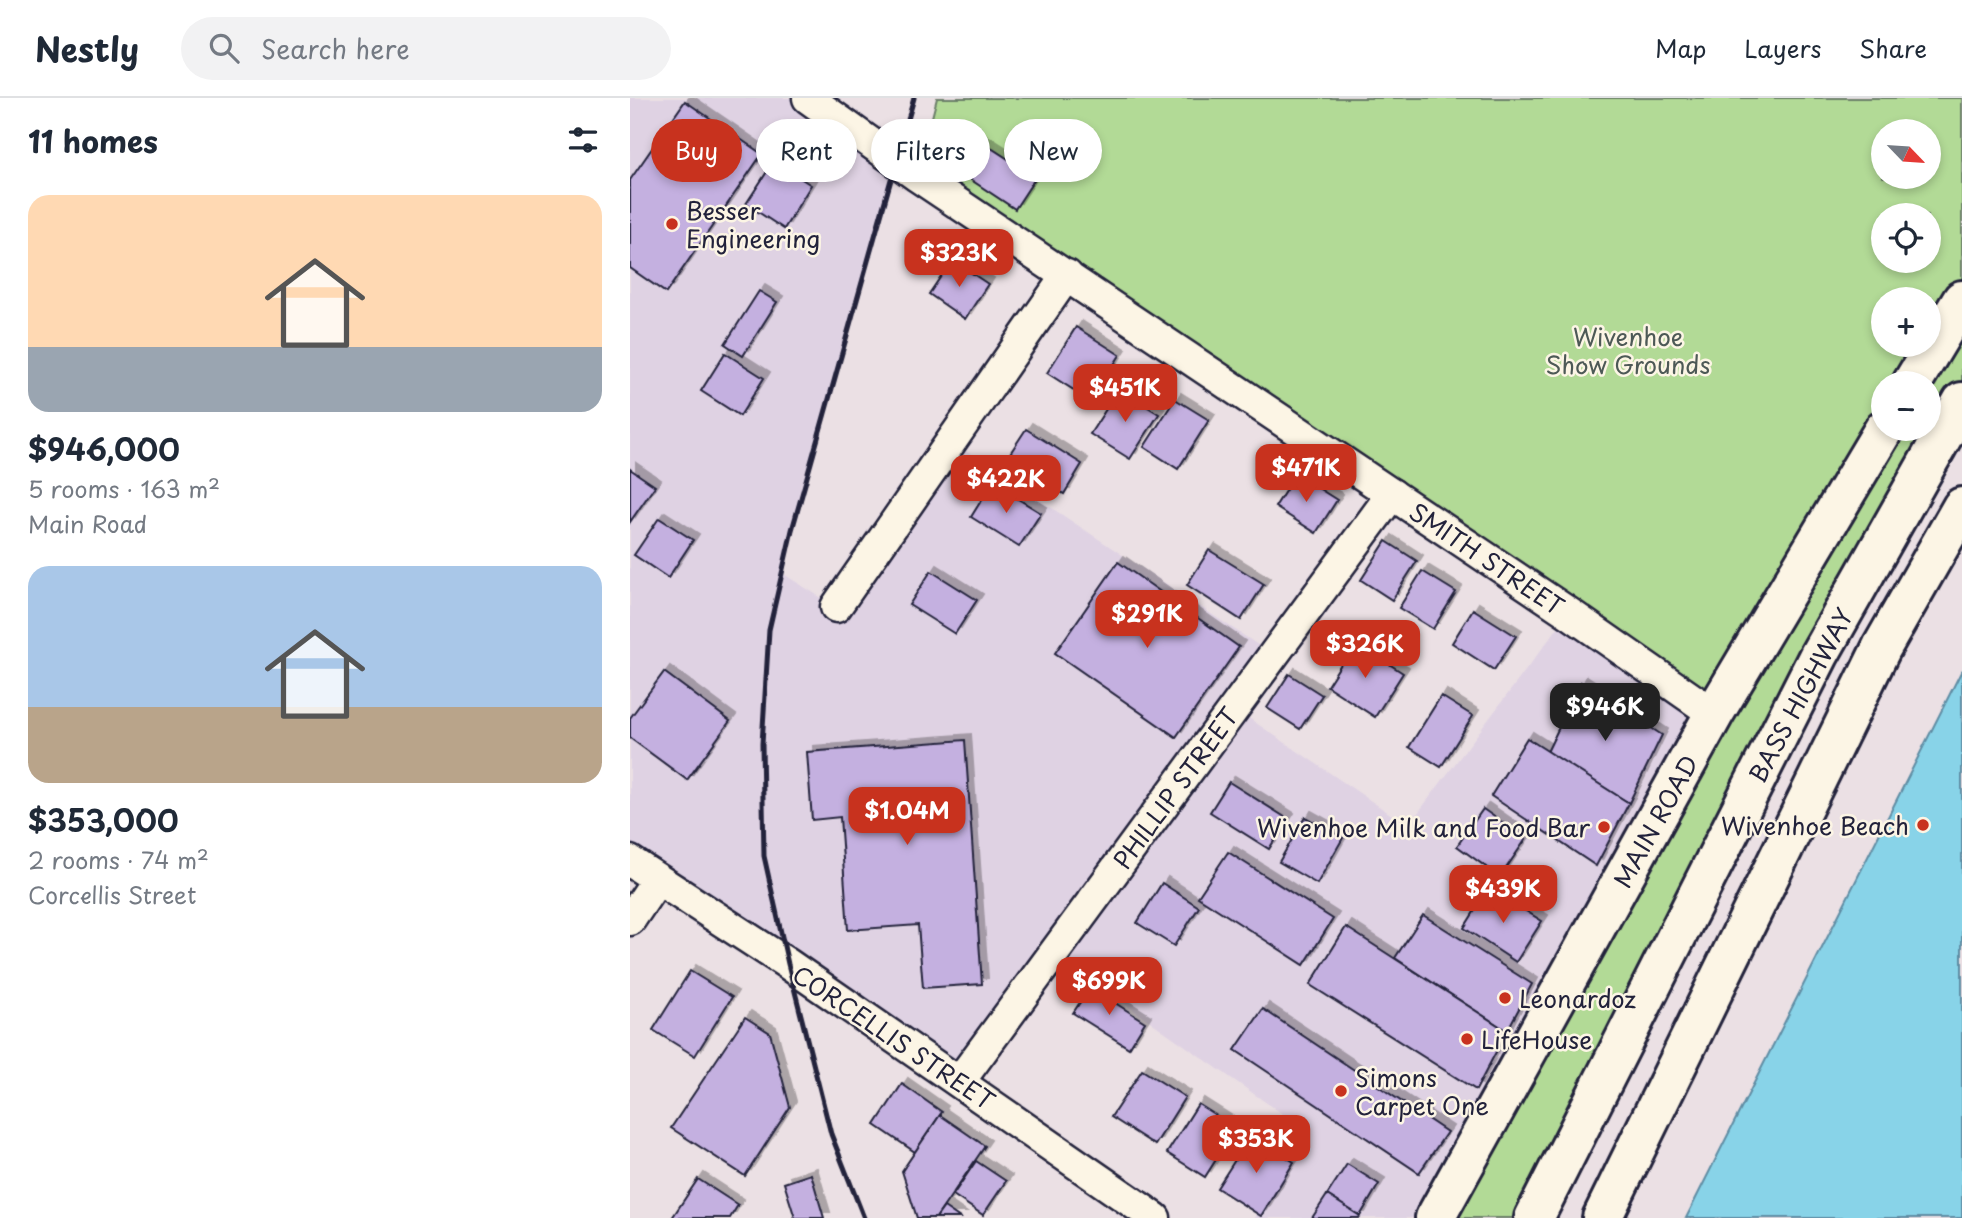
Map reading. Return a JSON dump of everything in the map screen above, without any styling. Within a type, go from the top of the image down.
[{"type":"main road","points":[[1919,371],[1962,300]]},
{"type":"main road","name":"BASS HIGHWAY","points":[[1534,1218],[1819,655],[1962,402]]},
{"type":"main road","name":"MAIN ROAD","points":[[1435,1218],[1714,714],[1877,441]]},
{"type":"main road","name":"BASS HIGHWAY","points":[[1602,1218],[1882,647],[1962,507]]},
{"type":"street","name":"SMITH STREET","points":[[808,98],[917,176],[1392,494],[1714,714]]},
{"type":"street","points":[[836,607],[1067,275]]},
{"type":"street","name":"PHILLIP STREET","points":[[959,1082],[1392,494]]},
{"type":"street","name":"CORCELLIS STREET","points":[[630,861],[788,964],[1155,1218]]},
{"type":"street","points":[[630,920],[657,880]]},
{"type":"shaded area","points":[[630,98],[808,98],[837,119],[756,119],[756,182],[857,182],[857,134],[871,144],[871,182],[890,182],[782,573],[836,607],[951,441],[1273,655],[1234,708],[1408,826],[1569,613],[1714,714],[1435,1218],[1254,1218],[1304,1129],[1054,954],[959,1082],[630,861]]},
{"type":"green space","name":"Wivenhoe Show Grounds","points":[[937,98],[1962,98],[1962,402],[1534,1218],[1435,1218],[1714,714],[926,182],[990,182],[990,119],[932,119]]},
{"type":"water","name":"Wivenhoe Beach","points":[[1962,670],[1962,1218],[1686,1218]]},
{"type":"building","name":"Besser Engineering","points":[[685,101],[711,119],[672,119]]},
{"type":"building","name":"Besser Engineering","points":[[742,140],[756,150],[756,163],[666,293],[630,268],[630,180],[651,150],[651,182],[742,182]]},
{"type":"building","points":[[990,147],[1004,156],[1004,182],[1033,182],[1015,209],[974,182],[990,182]]},
{"type":"building","points":[[760,182],[806,182],[811,185],[784,229],[746,204]]},
{"type":"building","points":[[952,260],[988,284],[965,319],[929,294]]},
{"type":"building","points":[[759,291],[777,302],[743,356],[725,344]]},
{"type":"building","points":[[1076,327],[1120,355],[1091,401],[1047,373]]},
{"type":"building","points":[[725,353],[764,378],[740,416],[701,391]]},
{"type":"building","points":[[1119,389],[1159,414],[1130,459],[1090,434]]},
{"type":"building","points":[[1175,399],[1209,420],[1178,469],[1144,447]]},
{"type":"building","points":[[1026,429],[1082,464],[1064,494],[1007,458]]},
{"type":"building","points":[[630,469],[655,486],[630,522]]},
{"type":"building","points":[[1296,474],[1337,500],[1316,533],[1275,507]]},
{"type":"building","points":[[992,483],[1041,513],[1019,547],[971,517]]},
{"type":"building","points":[[659,518],[693,540],[668,578],[634,555]]},
{"type":"building","points":[[1386,541],[1417,561],[1392,600],[1361,580]]},
{"type":"building","points":[[1209,550],[1264,584],[1241,620],[1187,585]]},
{"type":"building","points":[[1118,562],[1239,647],[1176,737],[1055,653]]},
{"type":"building","points":[[931,571],[977,600],[955,634],[909,605]]},
{"type":"building","points":[[1422,571],[1456,592],[1433,629],[1399,608]]},
{"type":"building","points":[[1473,609],[1516,636],[1494,670],[1452,643]]},
{"type":"building","points":[[1355,642],[1403,673],[1375,717],[1327,686]]},
{"type":"building","points":[[664,672],[730,721],[687,780],[630,738],[630,718]]},
{"type":"building","points":[[1289,674],[1322,695],[1300,729],[1267,708]]},
{"type":"building","points":[[1581,682],[1662,735],[1629,803],[1547,752]]},
{"type":"building","points":[[1441,696],[1473,716],[1441,767],[1409,747]]},
{"type":"building","points":[[1527,738],[1629,803],[1596,866],[1491,796]]},
{"type":"building","points":[[965,740],[982,984],[923,988],[918,925],[848,930],[840,817],[812,820],[807,752]]},
{"type":"building","points":[[1229,782],[1288,819],[1269,849],[1210,812]]},
{"type":"building","points":[[1483,809],[1526,839],[1500,877],[1457,846]]},
{"type":"building","points":[[1305,817],[1343,838],[1317,884],[1279,862]]},
{"type":"building","points":[[1228,852],[1333,919],[1304,965],[1198,897]]},
{"type":"building","points":[[1162,883],[1199,907],[1174,946],[1137,923]]},
{"type":"building","points":[[1489,888],[1542,921],[1516,962],[1464,928]]},
{"type":"building","points":[[1423,915],[1532,984],[1507,1031],[1395,958]]},
{"type":"building","points":[[1346,927],[1507,1031],[1476,1090],[1310,985]]},
{"type":"building","points":[[690,971],[732,997],[695,1056],[653,1030]]},
{"type":"building","points":[[1090,987],[1145,1022],[1129,1048],[1073,1013]]},
{"type":"building","name":"Simons Carpet One","points":[[1263,1009],[1447,1132],[1419,1173],[1235,1050]]},
{"type":"building","points":[[745,1017],[770,1033],[790,1107],[745,1176],[671,1128]]},
{"type":"building","points":[[1142,1070],[1185,1097],[1155,1145],[1111,1117]]},
{"type":"building","points":[[902,1084],[942,1112],[915,1152],[875,1125]]},
{"type":"building","points":[[1198,1104],[1236,1128],[1205,1177],[1167,1153]]},
{"type":"building","points":[[940,1115],[985,1146],[936,1218],[917,1218],[902,1171]]},
{"type":"building","points":[[1251,1135],[1294,1162],[1261,1216],[1217,1188]]},
{"type":"building","points":[[976,1161],[1006,1181],[983,1215],[953,1195]]},
{"type":"building","points":[[1347,1164],[1379,1184],[1360,1216],[1327,1195]]},
{"type":"building","points":[[811,1174],[824,1218],[795,1218],[784,1183]]},
{"type":"building","points":[[698,1179],[738,1205],[730,1218],[672,1218]]},
{"type":"building","points":[[1327,1195],[1360,1216],[1359,1218],[1312,1218]]},
{"type":"building","points":[[944,1207],[960,1218],[936,1218]]},
{"type":"railway","points":[[864,1218],[831,1134],[764,856],[762,744],[769,630],[792,530],[914,98]]},
{"type":"place","name":"Besser Engineering","points":[[672,224]]},
{"type":"place","name":"Wivenhoe Beach","points":[[1923,825]]},
{"type":"place","name":"Wivenhoe Milk and Food Bar","points":[[1604,827]]},
{"type":"place","name":"Leonardoz","points":[[1505,998]]},
{"type":"place","name":"LifeHouse","points":[[1467,1039]]},
{"type":"place","name":"Simons Carpet One","points":[[1341,1091]]}]
